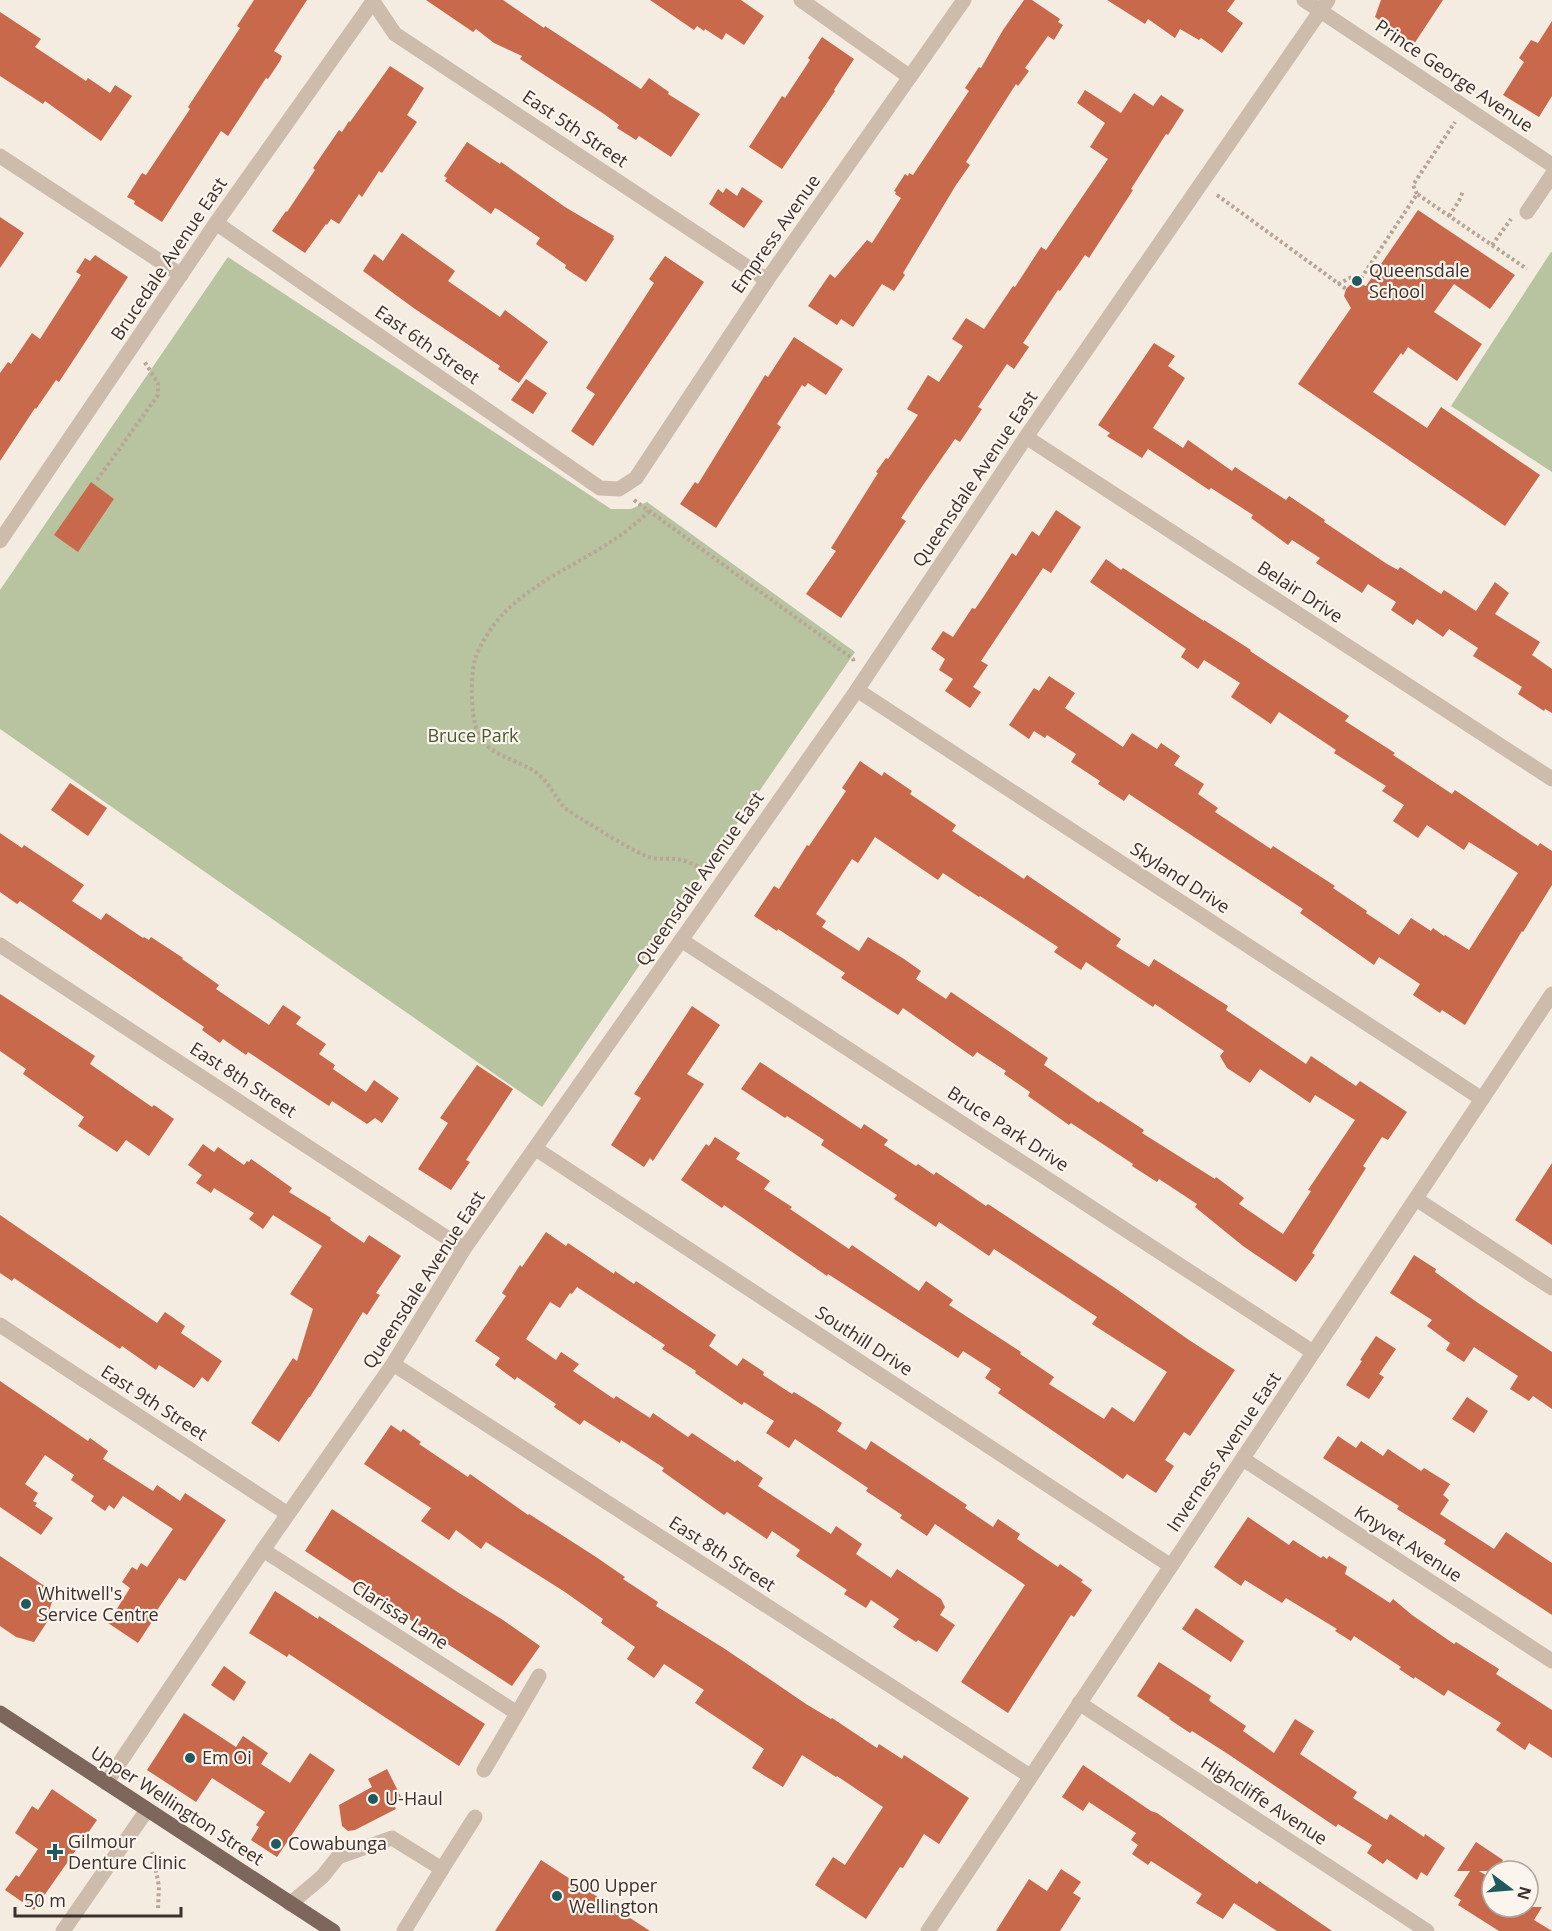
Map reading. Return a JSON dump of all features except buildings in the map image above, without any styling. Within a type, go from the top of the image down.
[{"type":"main road","name":"Upper Wellington Street","points":[[0,1713],[333,1931]]},
{"type":"street","name":"Brucedale Avenue East","points":[[0,542],[216,223],[373,0]]},
{"type":"street","name":"East 5th Street","points":[[373,0],[395,34],[766,280]]},
{"type":"street","points":[[801,0],[910,77]]},
{"type":"street","name":"Empress Avenue","points":[[619,489],[636,478],[766,280],[964,0]]},
{"type":"street","name":"Prince George Avenue","points":[[1304,0],[1325,5],[1552,165]]},
{"type":"street","name":"Queensdale Avenue East","points":[[106,1783],[262,1550],[393,1364],[464,1249],[857,690],[1026,437],[1325,5]]},
{"type":"street","points":[[0,156],[181,275]]},
{"type":"street","points":[[1527,212],[1552,175]]},
{"type":"street","name":"East 6th Street","points":[[216,223],[600,488],[619,489]]},
{"type":"street","name":"Belair Drive","points":[[1026,437],[1552,779]]},
{"type":"street","name":"Skyland Drive","points":[[857,690],[1482,1099]]},
{"type":"street","name":"Bruce Park Drive","points":[[681,939],[1313,1352]]},
{"type":"street","name":"East 8th Street","points":[[0,945],[464,1249]]},
{"type":"street","name":"Inverness Avenue East","points":[[928,1931],[1552,994]]},
{"type":"street","name":"Southill Drive","points":[[536,1149],[1171,1566]]},
{"type":"street","points":[[1416,1199],[1552,1288]]},
{"type":"street","name":"East 9th Street","points":[[0,1325],[288,1514]]},
{"type":"street","name":"East 8th Street","points":[[393,1364],[1030,1776]]},
{"type":"street","name":"Knyvet Avenue","points":[[1243,1460],[1552,1661]]},
{"type":"street","name":"Clarissa Lane","points":[[262,1550],[517,1713]]},
{"type":"street","points":[[484,1770],[539,1676]]},
{"type":"street","name":"Highcliffe Avenue","points":[[1079,1703],[1427,1931]]},
{"type":"street","points":[[63,1931],[147,1810]]},
{"type":"street","points":[[404,1931],[476,1817]]},
{"type":"street","points":[[290,1904],[322,1877],[338,1857],[392,1838],[442,1869]]},
{"type":"path","points":[[1456,121],[1413,185],[1417,194],[1527,268]]},
{"type":"path","points":[[1449,216],[1463,191]]},
{"type":"path","points":[[1338,284],[1352,277],[1362,277],[1417,194]]},
{"type":"path","points":[[1217,195],[1346,289]]},
{"type":"path","points":[[1492,245],[1512,217]]},
{"type":"path","points":[[97,480],[158,395],[158,383],[148,365],[132,347]]},
{"type":"path","points":[[619,489],[853,660],[857,690]]},
{"type":"path","points":[[649,511],[618,538],[526,593],[503,614],[486,637],[476,659],[472,710],[482,742],[498,754],[539,774],[551,786],[565,808],[650,858],[682,860],[708,870]]},
{"type":"path","points":[[152,1852],[159,1886],[158,1908]]},
{"type":"green space","points":[[1552,252],[1552,472],[1451,406]]},
{"type":"green space","name":"Bruce Park","points":[[228,257],[611,509],[631,509],[647,502],[855,652],[542,1107],[0,729],[0,590]]},
{"type":"place","name":"Queensdale School","points":[[1357,281]]},
{"type":"place","name":"Whitwell's Service Centre","points":[[26,1604]]},
{"type":"place","name":"Em Oi","points":[[190,1758]]},
{"type":"place","name":"U-Haul","points":[[373,1799]]},
{"type":"place","name":"Cowabunga","points":[[276,1844]]},
{"type":"place","name":"Gilmour Denture Clinic","points":[[55,1852]]},
{"type":"place","name":"500 Upper Wellington","points":[[557,1896]]}]
